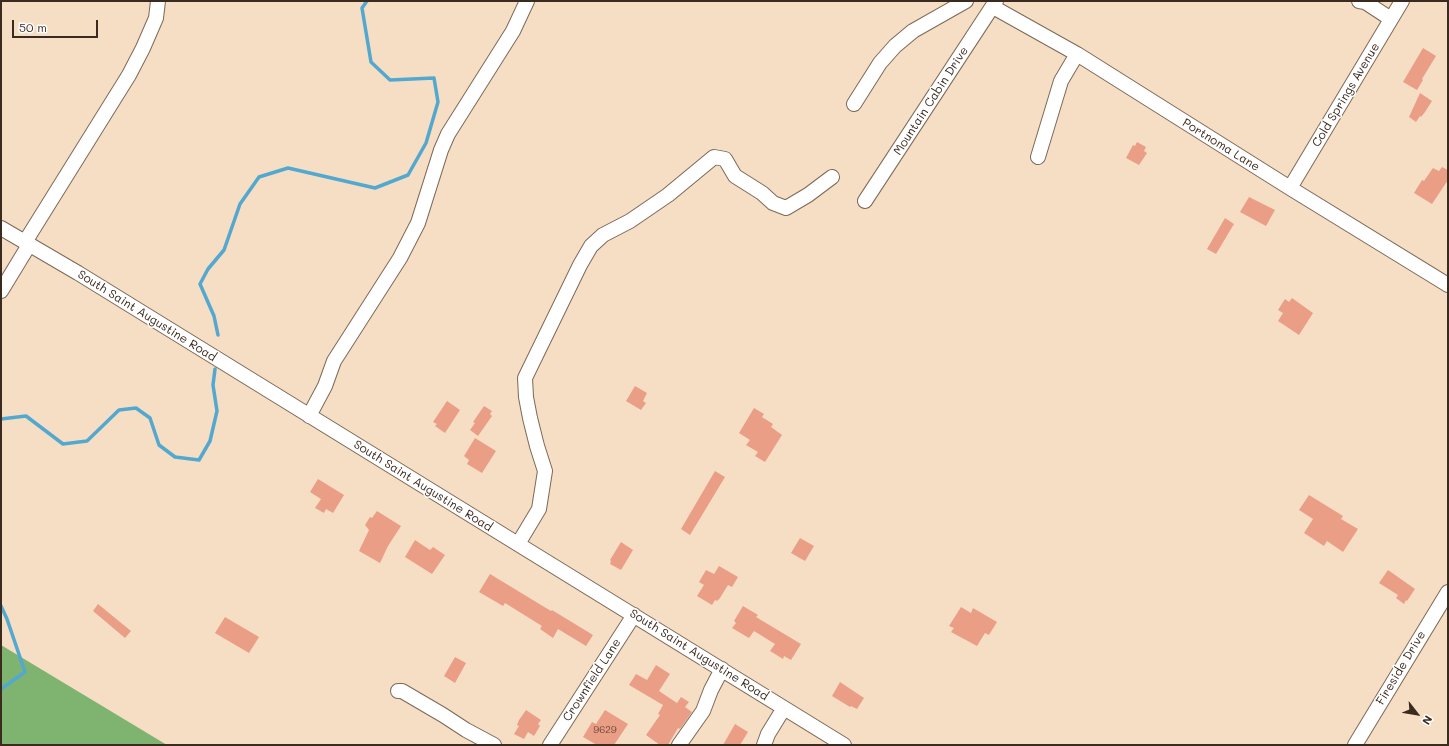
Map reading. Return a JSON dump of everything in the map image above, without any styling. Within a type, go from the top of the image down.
[{"type":"street","points":[[1,291],[27,244],[129,75],[156,18],[158,1]]},
{"type":"street","points":[[309,416],[325,386],[334,361],[400,258],[418,224],[441,150],[448,134],[513,31],[527,1]]},
{"type":"street","points":[[854,104],[880,63],[895,46],[913,31],[966,1]]},
{"type":"street","points":[[1359,1],[1365,2],[1391,19]]},
{"type":"street","name":"Cold Springs Avenue","points":[[1290,188],[1402,1]]},
{"type":"street","name":"Portnoma Lane","points":[[994,4],[1448,285]]},
{"type":"street","name":"Mountain Cabin Drive","points":[[865,200],[994,4]]},
{"type":"street","points":[[1038,158],[1060,82],[1077,54]]},
{"type":"street","points":[[518,544],[540,509],[545,471],[530,418],[526,398],[525,378],[580,265],[591,246],[604,235],[630,221],[668,195],[714,157],[725,159],[735,176],[762,193],[773,203],[786,208],[808,195],[832,177]]},
{"type":"street","name":"South Saint Augustine Road","points":[[1,228],[844,745]]},
{"type":"street","name":"Fireside Drive","points":[[1355,745],[1448,592]]},
{"type":"street","name":"Crownfield Lane","points":[[550,745],[634,615]]},
{"type":"street","points":[[679,745],[703,711],[710,690],[722,669]]},
{"type":"street","points":[[398,691],[402,690],[466,730],[494,745]]},
{"type":"street","points":[[764,745],[768,734],[784,708]]},
{"type":"green space","points":[[1,645],[167,745],[1,745]]},
{"type":"building","points":[[1423,48],[1436,56],[1417,90],[1403,82]]},
{"type":"building","points":[[1420,93],[1432,101],[1416,122],[1409,117]]},
{"type":"building","points":[[1137,142],[1146,147],[1144,151],[1147,153],[1139,165],[1126,158],[1133,145],[1135,146]]},
{"type":"building","points":[[1442,167],[1448,170],[1448,180],[1432,204],[1414,193],[1422,180],[1424,181],[1433,168],[1439,171]]},
{"type":"building","points":[[1249,197],[1275,210],[1266,226],[1240,212]]},
{"type":"building","points":[[1225,218],[1234,224],[1216,254],[1207,249]]},
{"type":"building","points":[[1292,298],[1313,313],[1299,335],[1278,321],[1283,313],[1278,310],[1285,299],[1289,302]]},
{"type":"building","points":[[635,386],[647,393],[643,401],[646,403],[641,410],[626,401]]},
{"type":"building","points":[[447,401],[460,410],[445,433],[435,426],[437,424],[433,422]]},
{"type":"building","points":[[484,406],[492,411],[490,414],[492,416],[478,436],[470,430],[475,423],[473,422]]},
{"type":"building","points":[[754,408],[764,414],[762,417],[773,424],[771,427],[782,435],[765,462],[755,456],[758,452],[746,445],[750,440],[739,433]]},
{"type":"building","points":[[475,438],[496,451],[482,473],[467,464],[469,460],[464,456]]},
{"type":"building","points":[[715,471],[725,477],[690,535],[681,529]]},
{"type":"building","points":[[318,479],[344,495],[333,513],[326,509],[324,513],[315,508],[321,499],[310,492]]},
{"type":"building","points":[[1309,495],[1343,516],[1341,519],[1358,529],[1343,552],[1327,541],[1324,546],[1304,533],[1313,519],[1299,510]]},
{"type":"building","points":[[377,511],[401,526],[388,546],[380,563],[359,551],[369,530],[365,525],[370,517],[372,518]]},
{"type":"building","points":[[800,538],[814,546],[805,561],[791,553]]},
{"type":"building","points":[[415,540],[430,550],[433,547],[445,555],[432,574],[405,557]]},
{"type":"building","points":[[621,542],[633,550],[621,570],[610,564],[610,560]]},
{"type":"building","points":[[719,566],[738,577],[732,587],[728,585],[720,598],[717,601],[715,600],[712,605],[697,596],[704,585],[699,582],[706,570],[714,574]]},
{"type":"building","points":[[1388,570],[1415,589],[1404,604],[1396,598],[1398,595],[1379,583]]},
{"type":"building","points":[[490,574],[593,635],[586,646],[558,629],[553,638],[540,629],[542,626],[505,603],[503,606],[479,592]]},
{"type":"building","points":[[98,604],[131,631],[125,638],[93,611]]},
{"type":"building","points":[[743,606],[758,615],[756,617],[801,644],[791,660],[784,656],[783,659],[770,651],[775,644],[754,631],[749,638],[732,628],[736,623],[734,621]]},
{"type":"building","points":[[961,607],[971,613],[973,608],[997,622],[989,635],[985,633],[977,646],[951,632],[954,628],[949,626]]},
{"type":"building","points":[[225,617],[259,637],[249,653],[215,633]]},
{"type":"building","points":[[455,657],[466,663],[455,683],[444,676]]},
{"type":"building","points":[[656,665],[670,674],[659,691],[677,703],[681,697],[689,702],[685,707],[692,712],[680,729],[678,728],[668,745],[660,745],[646,735],[660,715],[658,714],[663,705],[629,685],[636,674],[647,680]]},
{"type":"building","points":[[840,682],[864,698],[857,709],[851,706],[850,707],[832,696]]},
{"type":"building","points":[[526,710],[541,720],[538,724],[540,726],[534,736],[528,732],[524,739],[514,734],[519,726],[517,725],[519,720]]},
{"type":"building","points":[[605,710],[628,724],[614,745],[597,745],[583,737],[592,722],[596,724]]},
{"type":"building","points":[[735,724],[748,732],[740,745],[723,745]]},
{"type":"waterway","points":[[218,335],[214,316],[200,284],[208,269],[224,250],[240,204],[259,177],[288,168],[375,188],[408,175],[426,143],[438,102],[434,78],[390,80],[371,62],[362,8],[367,1]]},
{"type":"waterway","points":[[1,419],[26,416],[63,444],[87,441],[119,410],[136,408],[150,418],[159,445],[175,457],[199,460],[210,441],[217,411],[213,385],[215,369]]},
{"type":"waterway","points":[[1,606],[25,672],[1,689]]}]
